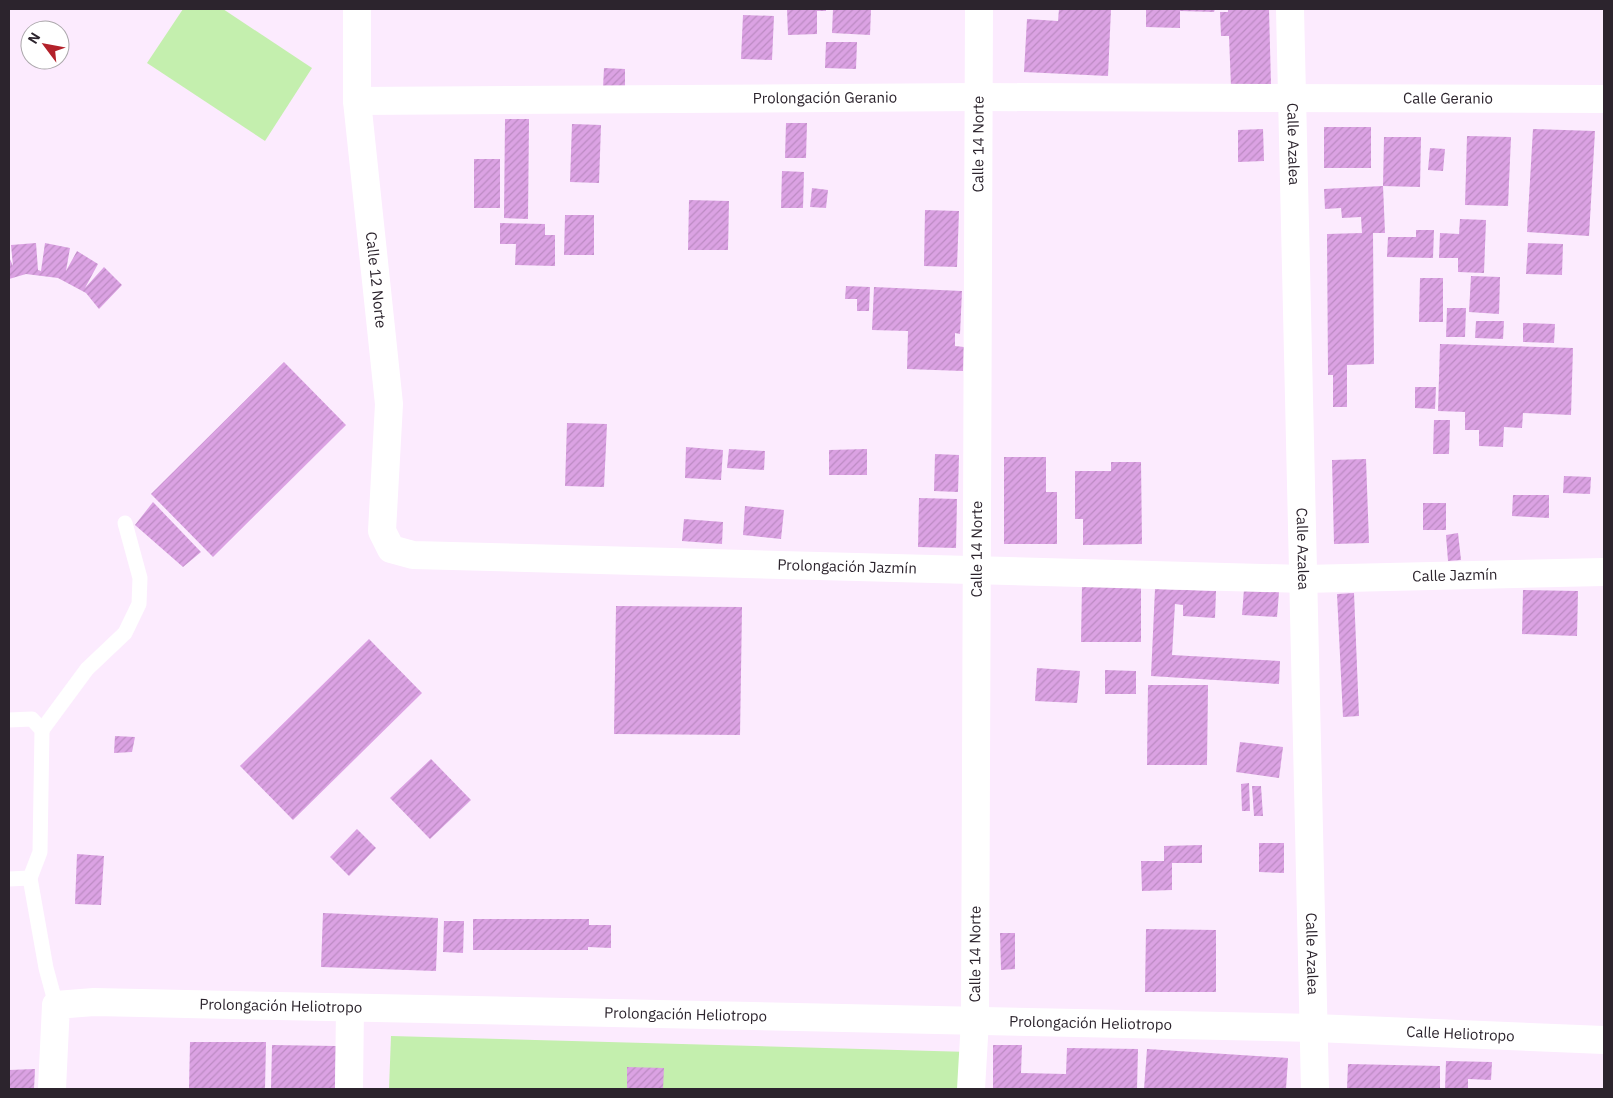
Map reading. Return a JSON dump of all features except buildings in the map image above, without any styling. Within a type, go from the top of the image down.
[{"type":"street","name":"Calle 12 Norte","points":[[357,9],[357,101],[389,404],[382,531],[391,549]]},
{"type":"street","name":"Calle 14 Norte","points":[[971,1089],[975,1020],[979,9]]},
{"type":"street","name":"Calle Azalea","points":[[1290,9],[1315,1089]]},
{"type":"street","name":"Prolongación Geranio","points":[[357,101],[978,97],[1292,98]]},
{"type":"street","name":"Calle Geranio","points":[[1292,98],[1604,99]]},
{"type":"street","name":"Prolongación Jazmín","points":[[391,549],[412,555],[1304,579]]},
{"type":"street","name":"Calle Jazmín","points":[[1304,579],[1604,572]]},
{"type":"street","name":"Prolongación Heliotropo","points":[[56,1005],[94,1002],[1315,1028]]},
{"type":"street","points":[[52,1089],[56,1005]]},
{"type":"street","points":[[349,1089],[350,1008]]},
{"type":"street","name":"Calle Heliotropo","points":[[1315,1028],[1604,1040]]},
{"type":"lane","points":[[56,1005],[46,968],[30,878],[40,852],[42,730],[87,669],[125,633],[140,604],[140,578],[126,523]]},
{"type":"lane","points":[[9,720],[32,719],[42,730]]},
{"type":"lane","points":[[9,879],[30,878]]},
{"type":"green space","points":[[183,9],[223,9],[312,68],[265,141],[147,63]]},
{"type":"green space","points":[[391,1036],[970,1052],[968,1089],[389,1089]]}]
